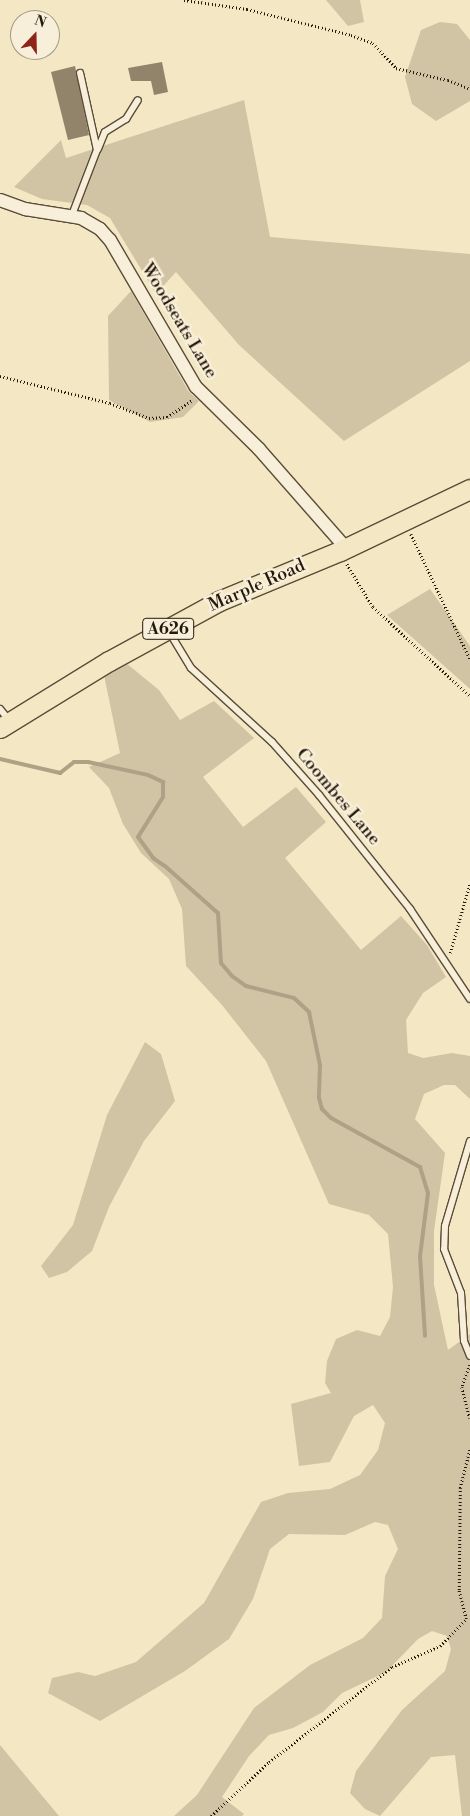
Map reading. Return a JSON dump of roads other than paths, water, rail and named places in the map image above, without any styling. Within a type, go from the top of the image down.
[{"type":"main road","name":"Marple Road","points":[[3,719],[219,601],[343,550],[470,489]]},
{"type":"street","name":"Woodseats Lane","points":[[0,200],[25,209],[72,215],[90,222],[110,240],[164,335],[202,392],[259,449],[343,550]]},
{"type":"lane","points":[[80,72],[98,150]]},
{"type":"lane","points":[[72,215],[105,132],[126,120],[138,100]]},
{"type":"lane","name":"Coombes Lane","points":[[167,629],[191,668],[272,742],[319,795],[410,909],[470,999]]},
{"type":"lane","points":[[470,1141],[445,1226],[444,1249],[462,1293],[464,1341],[470,1356]]},
{"type":"waterway","points":[[0,759],[60,773],[74,762],[88,762],[148,775],[163,782],[163,797],[138,837],[153,858],[165,866],[218,913],[221,963],[232,976],[246,986],[294,998],[309,1012],[320,1065],[319,1098],[322,1109],[331,1118],[420,1167],[428,1193],[420,1256],[425,1336]]}]
